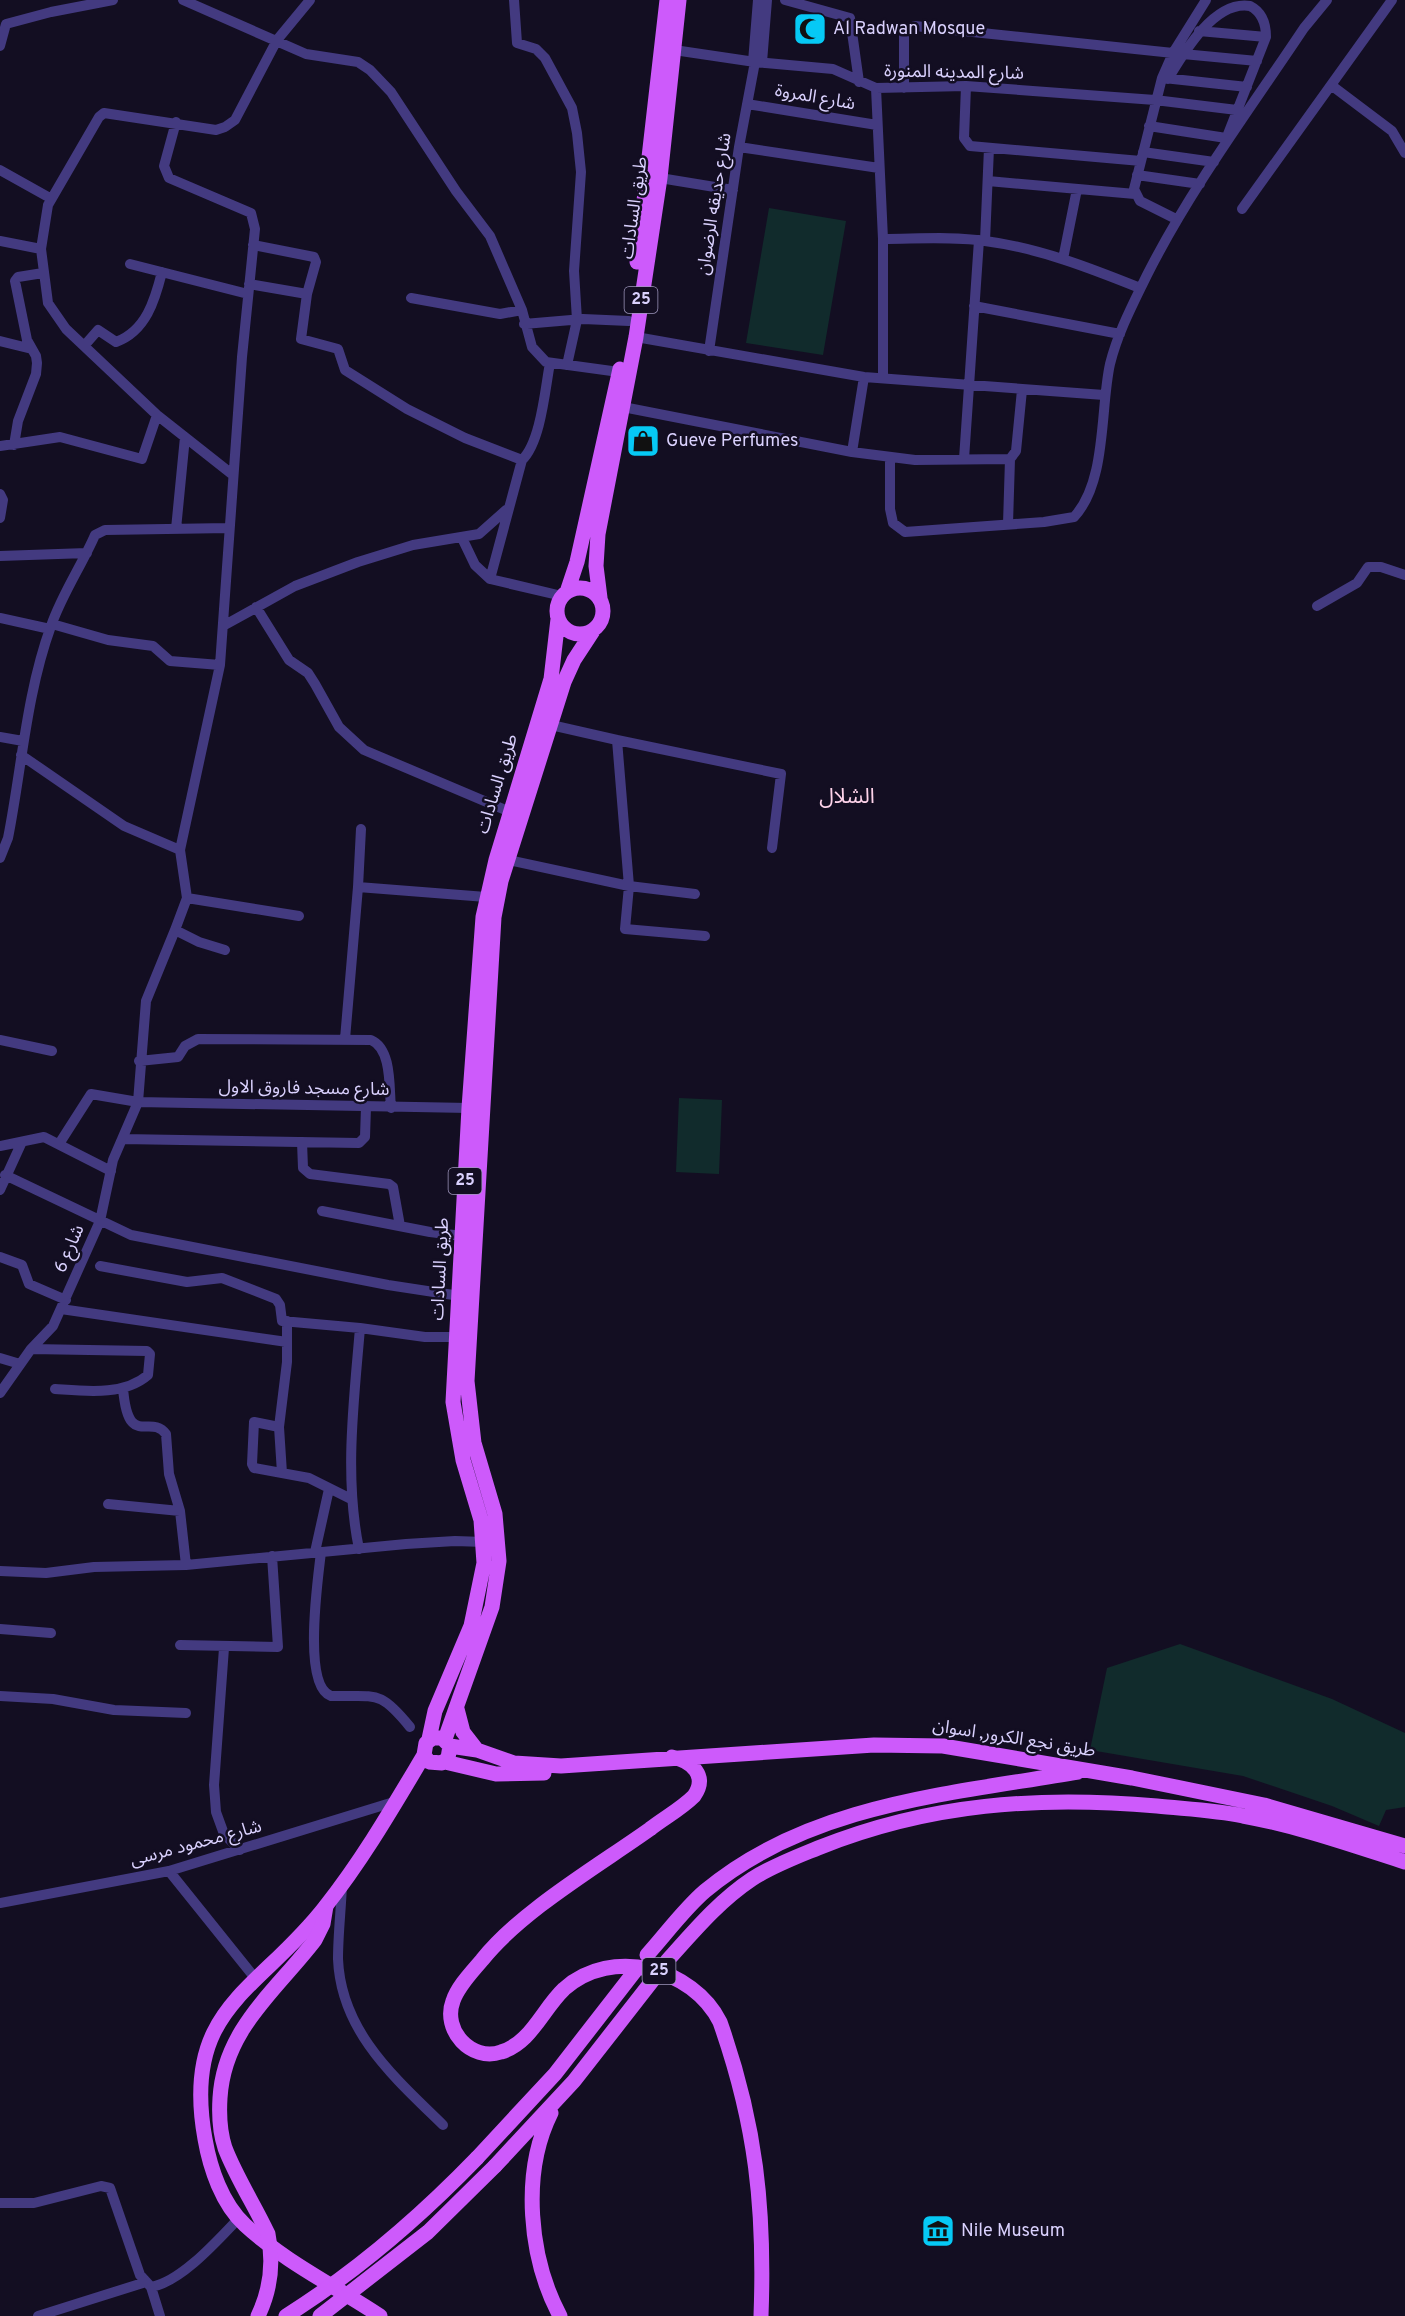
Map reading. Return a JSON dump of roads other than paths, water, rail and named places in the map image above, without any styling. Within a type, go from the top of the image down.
[{"type":"main road","name":"طريق السادات","points":[[564,594],[577,562],[629,321],[667,0]]},
{"type":"main road","name":"طريق السادات","points":[[600,598],[596,566],[598,534],[636,337],[660,178],[679,0]]},
{"type":"main road","points":[[584,588],[600,598],[603,616],[593,631],[575,634],[565,629],[558,619],[557,607],[564,594],[584,588]]},
{"type":"main road","name":"طريق السادات","points":[[429,1739],[435,1711],[464,1646],[477,1605],[484,1542],[479,1509],[456,1431],[453,1372],[460,1296],[480,938],[486,897],[551,679],[558,619]]},
{"type":"main road","name":"طريق السادات","points":[[448,1743],[457,1709],[492,1607],[499,1561],[495,1514],[471,1428],[467,1381],[491,935],[497,899],[508,860],[568,671],[593,631]]},
{"type":"main road","points":[[457,1709],[463,1732],[477,1750]]},
{"type":"main road","points":[[380,2316],[304,2270],[238,2217],[219,2185],[209,2157],[202,2126],[201,2092],[208,2049],[218,2024],[238,1994],[314,1922],[342,1885],[424,1755],[424,1746],[429,1739],[437,1737],[448,1743],[450,1755],[446,1761],[433,1763],[424,1755]]},
{"type":"main road","name":"طريق نجع الكرور, اسوان","points":[[448,1743],[514,1763],[573,1765],[672,1757],[920,1744],[988,1751],[1264,1805],[1405,1846]]},
{"type":"main road","name":"25","points":[[672,1757],[684,1760],[696,1769],[699,1783],[694,1796],[520,1922],[490,1950],[469,1976],[453,2001],[450,2015],[453,2028],[465,2045],[484,2054],[498,2053],[526,2038],[565,1989],[602,1970],[643,1968],[664,1972],[683,1981],[699,1993],[713,2009],[720,2022],[753,2143],[763,2235],[761,2316]]},
{"type":"main road","name":"طريق نجع الكرور, اسوان","points":[[446,1761],[470,1770],[509,1775],[535,1774],[573,1765]]},
{"type":"main road","points":[[647,1955],[704,1892],[738,1867],[780,1844],[823,1826],[902,1801],[1090,1770]]},
{"type":"main road","points":[[667,1960],[718,1905],[753,1879],[790,1859],[845,1837],[908,1818],[965,1807],[1017,1802],[1100,1801],[1242,1815],[1280,1824],[1405,1862]]},
{"type":"main road","points":[[258,2316],[270,2281],[270,2246],[268,2234],[225,2148],[220,2119],[221,2089],[227,2062],[244,2024],[315,1940],[326,1906]]},
{"type":"main road","points":[[286,2316],[385,2243],[443,2193],[555,2074],[635,1971]]},
{"type":"main road","points":[[320,2316],[428,2232],[495,2166],[558,2098],[656,1976]]},
{"type":"main road","points":[[558,2098],[544,2127],[540,2142],[534,2175],[533,2207],[539,2256],[560,2316]]},
{"type":"street","points":[[0,46],[3,24],[113,0]]},
{"type":"street","points":[[183,0],[306,54],[358,62],[391,92],[456,191],[490,236],[522,310],[532,347],[550,363],[619,372]]},
{"type":"street","points":[[233,475],[157,415],[53,314],[48,303],[43,273],[41,249],[44,219],[50,198],[99,117],[104,113],[176,122],[216,130],[235,120],[277,40],[310,0]]},
{"type":"street","points":[[514,0],[517,43],[537,49],[545,58],[572,108],[577,133],[581,172],[574,271],[577,320],[567,366]]},
{"type":"street","points":[[757,62],[758,0]]},
{"type":"street","points":[[757,62],[767,0]]},
{"type":"street","points":[[785,0],[850,18],[859,82]]},
{"type":"street","points":[[1176,219],[1140,201],[1135,194],[1137,175],[1155,100],[1206,0]]},
{"type":"street","points":[[890,457],[890,509],[893,523],[905,532],[1066,520],[1079,511],[1096,467],[1104,395],[1120,334],[1140,288],[1176,219],[1304,28],[1327,0]]},
{"type":"street","points":[[1242,209],[1392,0]]},
{"type":"street","points":[[1178,53],[1199,31],[1213,10],[1221,4],[1240,2],[1249,5],[1263,18],[1266,37],[1217,158]]},
{"type":"street","points":[[904,88],[904,30],[915,26],[1257,62]]},
{"type":"street","points":[[1199,31],[1266,37]]},
{"type":"street","name":"شارع المدينه المنورة","points":[[674,50],[757,62],[833,69],[876,88],[966,86],[1155,100],[1237,110]]},
{"type":"street","name":"شارع حديقه الرضوان","points":[[709,351],[739,147],[757,62]]},
{"type":"street","points":[[1165,78],[1247,87]]},
{"type":"street","points":[[1331,85],[1392,131],[1405,153]]},
{"type":"street","points":[[966,86],[965,141],[970,146],[1142,157],[1217,158]]},
{"type":"street","points":[[876,88],[883,239],[883,378]]},
{"type":"street","name":"شارع المروة","points":[[747,104],[877,126]]},
{"type":"street","points":[[138,1102],[139,1061],[147,1001],[187,898],[180,850],[220,665],[233,475],[255,229],[251,213],[169,178],[164,166],[176,122]]},
{"type":"street","points":[[1149,126],[1226,138]]},
{"type":"street","points":[[739,147],[879,168]]},
{"type":"street","points":[[964,459],[974,306],[988,181],[989,148]]},
{"type":"street","points":[[1,174],[50,198]]},
{"type":"street","points":[[1137,175],[1200,184]]},
{"type":"street","points":[[660,178],[733,190]]},
{"type":"street","points":[[988,181],[1135,194]]},
{"type":"street","points":[[1063,259],[1077,189]]},
{"type":"street","points":[[883,239],[982,240],[1063,259],[1140,288]]},
{"type":"street","points":[[0,241],[41,249]]},
{"type":"street","points":[[253,245],[314,257],[316,262],[307,294],[301,339],[338,349],[345,370],[407,409],[465,438],[522,460]]},
{"type":"street","points":[[130,264],[248,289],[307,294]]},
{"type":"street","points":[[84,346],[98,330],[116,342],[142,323],[154,301],[162,272]]},
{"type":"street","points":[[14,445],[21,412],[36,374],[36,356],[27,340],[15,281],[18,277],[43,273]]},
{"type":"street","points":[[411,298],[500,314],[522,310]]},
{"type":"street","points":[[974,306],[1120,334]]},
{"type":"street","points":[[524,324],[577,320],[629,321]]},
{"type":"street","points":[[636,337],[864,377],[1104,395]]},
{"type":"street","points":[[0,341],[32,349]]},
{"type":"street","points":[[490,579],[506,510],[522,460],[530,453],[537,431],[550,363]]},
{"type":"street","points":[[852,452],[864,377]]},
{"type":"street","points":[[1008,524],[1010,459],[1016,451],[1022,390]]},
{"type":"street","points":[[623,407],[852,452],[915,460],[1010,459]]},
{"type":"street","points":[[0,446],[60,436],[142,459],[157,415]]},
{"type":"street","points":[[176,529],[185,437]]},
{"type":"street","points":[[0,494],[3,500],[0,518]]},
{"type":"street","points":[[223,626],[296,586],[386,552],[479,534],[506,510]]},
{"type":"street","points":[[0,858],[29,706],[51,627],[95,535],[100,531],[229,528]]},
{"type":"street","points":[[462,538],[475,565],[490,579],[564,594]]},
{"type":"street","points":[[0,556],[87,553]]},
{"type":"street","points":[[1317,606],[1357,583],[1368,567],[1381,567],[1405,575]]},
{"type":"street","points":[[256,607],[289,660],[308,673],[339,727],[364,750],[510,812]]},
{"type":"street","points":[[0,618],[108,640],[153,646],[170,661],[220,665]]},
{"type":"street","points":[[551,726],[781,774],[772,848]]},
{"type":"street","points":[[0,737],[23,741]]},
{"type":"street","points":[[617,740],[628,886],[625,929],[705,936]]},
{"type":"street","points":[[21,755],[124,826],[180,850]]},
{"type":"street","points":[[345,1039],[362,829]]},
{"type":"street","points":[[508,860],[628,886],[695,894]]},
{"type":"street","points":[[358,887],[486,897]]},
{"type":"street","points":[[187,898],[299,916]]},
{"type":"street","points":[[175,930],[199,942],[225,950]]},
{"type":"street","points":[[0,1040],[52,1052]]},
{"type":"street","points":[[139,1061],[178,1057],[184,1046],[198,1040],[371,1040],[381,1047],[391,1108]]},
{"type":"street","name":"شارع مسجد فاروق الاول","points":[[59,1144],[89,1095],[138,1102],[469,1108]]},
{"type":"street","name":"شارع 6","points":[[0,1394],[31,1349],[48,1332],[64,1304],[100,1221],[111,1171],[138,1102]]},
{"type":"street","points":[[122,1139],[359,1143],[365,1137],[366,1107]]},
{"type":"street","points":[[0,1146],[21,1144],[44,1137],[111,1171]]},
{"type":"street","points":[[302,1142],[303,1168],[310,1174],[389,1184],[393,1187],[400,1226]]},
{"type":"street","points":[[0,1190],[21,1144]]},
{"type":"street","points":[[5,1175],[131,1235],[378,1283],[460,1296]]},
{"type":"street","points":[[322,1211],[462,1236]]},
{"type":"street","points":[[0,1257],[22,1265],[29,1284],[64,1304],[287,1342]]},
{"type":"street","points":[[100,1266],[187,1282],[222,1278],[276,1299],[280,1305],[281,1320],[425,1337],[456,1337]]},
{"type":"street","points":[[282,1473],[279,1427],[287,1362],[287,1321]]},
{"type":"street","points":[[359,1549],[351,1499],[360,1328]]},
{"type":"street","points":[[31,1349],[148,1351],[148,1375],[123,1388],[97,1391],[55,1389]]},
{"type":"street","points":[[0,1358],[20,1364]]},
{"type":"street","points":[[123,1388],[125,1407],[132,1424],[138,1427],[159,1428],[166,1434],[169,1474],[180,1511],[186,1565]]},
{"type":"street","points":[[279,1427],[254,1422],[252,1464],[258,1469],[309,1478],[351,1499]]},
{"type":"street","points":[[329,1489],[318,1552],[314,1643],[320,1687],[324,1693],[331,1696],[379,1697],[387,1700],[410,1727]]},
{"type":"street","points":[[108,1504],[180,1511]]},
{"type":"street","points":[[0,1571],[46,1573],[94,1567],[186,1565],[455,1541],[484,1542]]},
{"type":"street","points":[[180,1645],[224,1648],[278,1647],[272,1556]]},
{"type":"street","points":[[0,1629],[51,1633]]},
{"type":"street","points":[[224,1648],[214,1785],[216,1812],[224,1834],[240,1850]]},
{"type":"street","points":[[0,1696],[62,1700],[114,1710],[186,1713]]},
{"type":"street","name":"شارع محمود مرسى","points":[[0,1903],[169,1871],[396,1801]]},
{"type":"street","points":[[169,1871],[255,1978]]},
{"type":"street","points":[[342,1885],[338,1959],[343,1988],[352,2015],[365,2042],[382,2065],[443,2125]]},
{"type":"street","points":[[0,2203],[34,2204],[101,2186],[110,2188],[140,2275],[149,2285],[160,2316]]},
{"type":"street","points":[[38,2316],[149,2285],[162,2285],[181,2272],[238,2217]]},
{"type":"place","name":"Al Radwan Mosque","points":[[810,29]]},
{"type":"place","name":"Gueve Perfumes","points":[[643,441]]},
{"type":"place","name":"Nile Museum","points":[[938,2231]]},
{"type":"district","name":"الشلال","points":[[847,797]]}]
